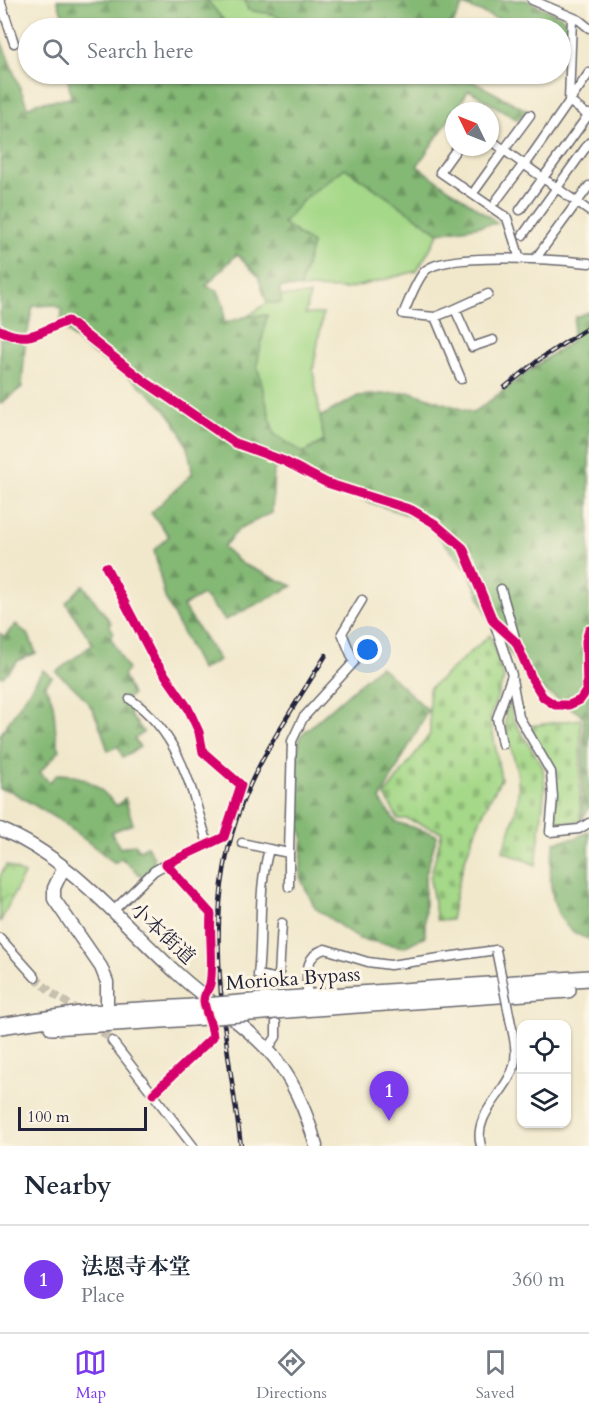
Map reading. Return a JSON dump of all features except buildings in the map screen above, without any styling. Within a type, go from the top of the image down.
[{"type":"highway","name":"Morioka Bypass","points":[[0,1026],[193,1013],[307,998],[589,978]]},
{"type":"highway","name":"Morioka Bypass","points":[[284,1001],[589,988]]},
{"type":"highway","name":"Morioka Bypass","points":[[0,1034],[107,1017]]},
{"type":"street","points":[[0,0],[14,43]]},
{"type":"street","points":[[532,0],[589,28]]},
{"type":"street","points":[[571,46],[572,18]]},
{"type":"street","points":[[496,201],[589,73]]},
{"type":"street","points":[[569,101],[570,84]]},
{"type":"street","points":[[520,210],[589,115],[569,101]]},
{"type":"street","points":[[476,189],[530,115]]},
{"type":"street","points":[[523,235],[589,143]]},
{"type":"street","points":[[499,146],[589,211]]},
{"type":"street","points":[[452,156],[440,172],[507,218],[520,258]]},
{"type":"street","points":[[536,258],[589,186]]},
{"type":"street","points":[[488,294],[435,317],[403,314],[424,272],[432,266],[520,258],[589,263]]},
{"type":"street","points":[[455,309],[472,347],[493,340]]},
{"type":"street","points":[[435,317],[461,379]]},
{"type":"street","points":[[0,330],[11,336],[28,338],[68,321],[144,381],[235,443],[284,461],[327,483],[412,510],[463,548],[494,621],[512,679],[519,717],[551,772],[553,797],[550,832],[579,830],[589,823]]},
{"type":"street","points":[[106,567],[154,659],[188,708],[200,732],[203,752],[242,785],[224,837],[153,871],[112,912]]},
{"type":"street","points":[[501,589],[516,642],[532,679],[543,696],[555,705],[569,705],[580,700],[587,690],[585,640],[589,630]]},
{"type":"street","points":[[289,887],[292,741],[303,718],[354,662],[342,633],[362,600]]},
{"type":"street","points":[[494,621],[516,642]]},
{"type":"street","points":[[502,744],[497,718],[512,679]]},
{"type":"street","points":[[130,699],[153,716],[179,755],[190,780],[208,844]]},
{"type":"street","name":"小本街道","points":[[0,829],[36,848],[64,867],[182,978],[268,1049],[302,1107],[315,1146]]},
{"type":"street","points":[[242,843],[289,853]]},
{"type":"street","points":[[269,849],[260,888],[262,941],[258,975],[279,979]]},
{"type":"street","points":[[153,1094],[213,1037],[212,1021],[204,1005],[204,995],[210,983],[208,937],[211,914],[166,864]]},
{"type":"street","points":[[64,867],[54,888],[54,899],[101,967],[107,982],[107,1017]]},
{"type":"street","points":[[282,923],[279,979],[284,1001]]},
{"type":"street","points":[[0,938],[35,976]]},
{"type":"street","points":[[307,998],[308,964],[313,954],[325,949],[368,963],[390,965],[495,950],[515,1049],[514,1067],[483,1119],[481,1146]]},
{"type":"street","points":[[268,1049],[276,1037],[276,1023]]},
{"type":"street","points":[[112,1041],[193,1146]]},
{"type":"green space","points":[[57,0],[207,0],[222,18],[62,18]]},
{"type":"green space","points":[[207,0],[245,0],[248,10],[281,18],[222,18]]},
{"type":"green space","points":[[245,0],[526,0],[563,18],[495,18],[463,5],[456,18],[281,18],[248,10]]},
{"type":"green space","points":[[0,38],[28,108],[36,103],[71,98],[69,84],[478,84],[528,111],[518,120],[499,108],[499,102],[489,102],[469,90],[461,102],[445,102],[445,125],[417,166],[498,223],[439,233],[345,168],[304,199],[283,223],[312,244],[300,288],[280,287],[281,303],[267,303],[258,276],[237,254],[206,286],[218,291],[224,306],[224,323],[248,316],[267,315],[257,365],[274,434],[303,453],[324,441],[320,417],[358,396],[411,392],[473,413],[571,342],[575,317],[589,312],[589,807],[582,820],[584,717],[528,679],[494,630],[468,570],[431,528],[420,519],[333,490],[284,465],[274,469],[272,513],[240,528],[223,547],[242,564],[293,586],[225,620],[203,595],[183,606],[219,660],[201,670],[165,598],[154,550],[169,536],[151,513],[192,474],[184,439],[176,425],[166,411],[142,387],[92,353],[61,326],[62,309],[55,305],[33,306],[25,346],[22,387],[0,404]]},
{"type":"green space","points":[[345,168],[439,233],[417,271],[347,289],[300,288],[312,244],[283,223],[304,199]]},
{"type":"green space","points":[[310,295],[305,314],[323,314],[313,370],[324,441],[303,453],[274,434],[257,365],[267,315],[248,316],[267,303],[280,303],[280,296]]},
{"type":"green space","points":[[83,585],[111,623],[109,624],[114,633],[110,636],[128,670],[123,674],[132,695],[125,700],[136,708],[129,714],[144,732],[134,739],[140,747],[123,758],[118,746],[108,751],[90,706],[77,690],[56,672],[93,644],[66,603]]},
{"type":"green space","points":[[16,624],[29,636],[36,653],[19,660],[3,677],[0,676],[0,633],[4,637]]},
{"type":"green space","points":[[490,635],[504,678],[490,717],[501,779],[483,812],[469,847],[451,920],[437,920],[430,879],[442,832],[407,819],[398,819],[385,795],[430,734],[429,689]]},
{"type":"green space","points":[[380,666],[428,710],[380,800],[396,822],[437,835],[425,877],[425,936],[404,947],[359,939],[315,908],[300,877],[303,835],[293,817],[295,766],[300,736]]},
{"type":"green space","points":[[43,670],[52,677],[44,686],[54,708],[57,742],[60,750],[40,772],[49,782],[58,774],[84,779],[98,788],[117,806],[125,798],[133,824],[111,832],[120,848],[135,844],[140,850],[147,846],[154,858],[153,864],[143,878],[121,858],[115,863],[62,822],[11,791],[0,789],[0,735]]},
{"type":"green space","points":[[510,698],[512,718],[543,767],[545,787],[536,865],[503,851],[515,816],[519,788],[505,721]]},
{"type":"green space","points":[[581,719],[580,821],[554,823],[555,781],[549,762],[529,726]]},
{"type":"green space","points":[[589,831],[589,939],[575,933],[565,924],[558,912],[553,899],[551,870],[555,842],[576,838]]},
{"type":"green space","points":[[6,865],[24,874],[0,922],[0,876]]},
{"type":"tunnel","points":[[35,977],[52,993],[82,1013]]},
{"type":"tunnel","points":[[93,1024],[112,1041]]},
{"type":"railway","points":[[505,387],[540,359],[589,327]]},
{"type":"railway","points":[[241,1146],[219,972],[222,887],[229,844],[251,782],[326,655]]},
{"type":"cycle path","points":[[0,330],[27,336],[68,321],[144,381],[235,443],[284,461],[327,483],[412,510],[434,523],[463,548],[493,621],[516,642],[532,679],[543,697],[555,705],[569,705],[580,700],[587,690],[586,641],[589,630]]},
{"type":"cycle path","points":[[106,567],[154,659],[188,708],[199,732],[203,752],[241,785],[224,837],[166,864],[211,914],[211,976],[204,1001],[213,1037],[153,1094]]},
{"type":"place","name":"法恩寺本堂","points":[[389,1121]]}]
